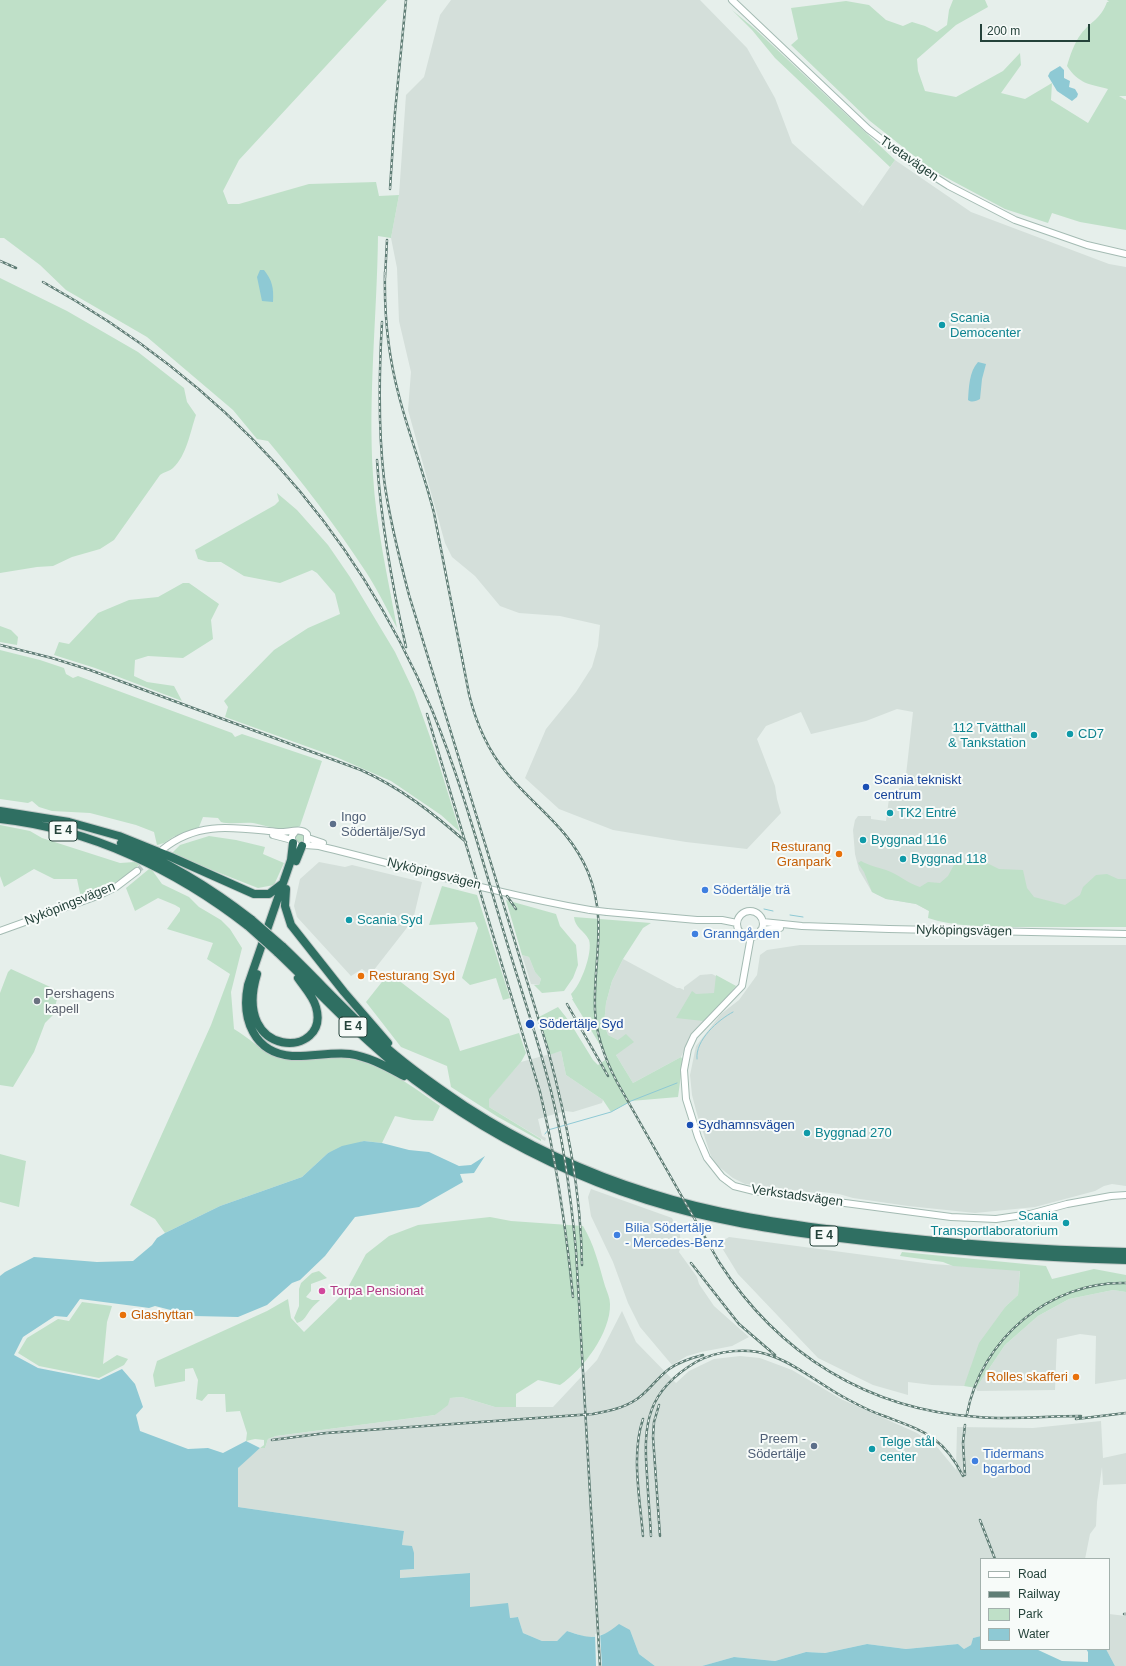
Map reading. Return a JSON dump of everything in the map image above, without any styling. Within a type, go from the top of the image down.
[{"type":"highway","name":"E 4","points":[[0,811],[42,818],[111,839],[166,863],[222,896],[380,1042],[463,1105],[492,1123],[540,1148],[614,1181],[650,1194],[704,1208],[772,1221],[891,1237],[958,1244],[1124,1252]]},
{"type":"highway","points":[[42,818],[88,826],[119,836],[171,857],[254,894],[269,894],[278,888],[285,886]]},
{"type":"highway","name":"E 4","points":[[0,819],[39,825],[67,832],[124,852],[188,884],[250,923]]},
{"type":"highway","points":[[285,960],[310,996],[316,1008],[317,1014],[315,1026],[308,1036],[297,1043],[290,1044],[278,1042],[264,1032],[256,1021],[252,998],[257,972],[285,886],[291,860],[292,841]]},
{"type":"highway","points":[[304,845],[298,853],[285,886],[246,995],[245,1012],[253,1033],[263,1044],[282,1054],[297,1056],[336,1053],[356,1055],[382,1064],[427,1088]]},
{"type":"highway","points":[[285,886],[285,906],[291,925],[344,992],[410,1066]]},
{"type":"highway","name":"E 4","points":[[279,949],[285,960],[376,1048],[427,1088],[489,1129],[541,1157],[617,1190],[649,1201],[704,1216],[770,1228],[897,1245],[1020,1255],[1126,1260]]},
{"type":"main road","name":"Tvetavägen","points":[[732,0],[862,125],[911,162],[949,186],[1015,220],[1086,245],[1126,254]]},
{"type":"main road","points":[[163,849],[176,840],[210,828],[232,827],[242,827],[279,832],[295,832],[299,830],[303,831],[308,838],[304,845],[297,846],[292,841],[279,836],[232,827]]},
{"type":"main road","points":[[292,841],[292,836],[295,832]]},
{"type":"main road","name":"Nyköpingsvägen","points":[[308,838],[317,842],[528,894],[563,905]]},
{"type":"main road","name":"Nyköpingsvägen","points":[[304,845],[318,846],[434,875],[590,910],[697,920],[722,920],[737,923]]},
{"type":"main road","name":"Nyköpingsvägen","points":[[0,932],[100,895],[116,887],[138,871]]},
{"type":"main road","points":[[748,911],[753,911],[761,917],[763,922],[761,930],[756,935],[752,936],[744,935],[738,929],[737,923],[739,916],[748,911]]},
{"type":"main road","name":"Nyköpingsvägen","points":[[722,920],[739,916]]},
{"type":"main road","name":"Nyköpingsvägen","points":[[763,922],[802,926],[1126,934]]},
{"type":"main road","name":"Nyköpingsvägen","points":[[761,930],[802,926]]},
{"type":"main road","name":"Verkstadsvägen","points":[[744,935],[748,954]]},
{"type":"main road","name":"Verkstadsvägen","points":[[752,936],[742,986],[694,1036],[688,1049],[684,1070],[686,1099],[698,1137],[707,1158],[722,1177],[734,1186],[754,1191],[944,1216],[996,1219],[1030,1214],[1067,1204],[1111,1196],[1126,1195]]},
{"type":"shaded area","points":[[451,0],[700,0],[747,48],[775,98],[792,143],[863,206],[857,215],[895,160],[971,212],[1109,264],[1126,267],[1126,888],[1075,908],[929,911],[916,904],[886,899],[872,892],[859,870],[855,854],[853,830],[855,820],[858,816],[871,816],[871,819],[886,821],[890,791],[896,791],[905,784],[913,712],[897,709],[866,721],[811,734],[801,712],[766,726],[757,739],[775,786],[781,813],[747,849],[686,842],[613,830],[559,809],[525,778],[546,729],[576,692],[592,667],[598,646],[600,625],[560,616],[519,613],[500,606],[475,576],[452,557],[445,543],[408,410],[411,372],[399,321],[397,268],[391,238],[399,195],[406,95],[424,77],[440,15]]},
{"type":"shaded area","points":[[319,862],[345,867],[352,865],[422,882],[413,920],[370,975],[362,969],[351,976],[297,917],[294,906],[300,879]]},
{"type":"shaded area","points":[[800,945],[1126,945],[1126,1186],[1112,1184],[1095,1191],[1035,1207],[975,1213],[908,1206],[853,1198],[839,1194],[822,1192],[817,1193],[745,1184],[733,1178],[718,1166],[711,1156],[697,1114],[692,1095],[690,1075],[696,1046],[721,1014],[739,1000],[757,975],[760,955],[767,950]]},
{"type":"shaded area","points":[[522,955],[529,957],[535,972],[541,979],[539,985],[531,984]]},
{"type":"shaded area","points":[[623,959],[677,988],[684,990],[684,987],[700,975],[712,974],[736,986],[719,1006],[693,1032],[681,1057],[633,1083],[616,1055],[618,1040],[608,1035],[604,1024],[606,1003],[612,981]]},
{"type":"shaded area","points":[[561,1051],[566,1075],[603,1100],[602,1103],[573,1112],[565,1111],[538,1119],[542,1136],[546,1138],[545,1141],[489,1107],[488,1099],[521,1062]]},
{"type":"shaded area","points":[[591,1189],[672,1218],[680,1235],[681,1246],[679,1252],[697,1277],[699,1284],[714,1306],[749,1337],[732,1346],[687,1356],[672,1365],[640,1327],[628,1303],[613,1262],[591,1216],[588,1197]]},
{"type":"shaded area","points":[[729,1237],[932,1264],[1020,1270],[1018,1295],[1006,1306],[964,1386],[932,1385],[908,1382],[908,1395],[873,1385],[818,1358],[738,1274],[719,1243]]},
{"type":"shaded area","points":[[1113,1290],[1126,1292],[1126,1379],[1095,1384],[1096,1336],[1080,1334],[1057,1339],[1055,1390],[977,1391],[976,1388],[1005,1345],[1038,1316],[1069,1299]]},
{"type":"shaded area","points":[[622,1311],[636,1342],[676,1383],[689,1371],[714,1359],[740,1356],[760,1358],[792,1370],[841,1399],[917,1433],[938,1448],[956,1470],[957,1427],[1033,1428],[1101,1421],[1103,1458],[1126,1453],[1126,1484],[1103,1485],[1102,1467],[1097,1502],[1096,1526],[1090,1534],[1085,1558],[980,1558],[980,1636],[973,1638],[971,1645],[964,1649],[958,1644],[906,1649],[867,1644],[825,1653],[806,1652],[775,1661],[734,1657],[702,1666],[655,1666],[639,1654],[630,1630],[608,1633],[589,1638],[567,1631],[557,1641],[542,1641],[523,1633],[518,1617],[510,1618],[470,1607],[469,1573],[399,1578],[400,1570],[414,1569],[402,1545],[404,1531],[238,1507],[238,1468],[260,1448],[265,1448],[268,1439],[276,1436],[435,1415],[450,1398],[462,1397],[495,1407],[553,1407],[597,1360]]},
{"type":"shaded area","points":[[1110,1614],[1126,1616],[1126,1666],[1115,1666],[1107,1650],[1110,1650]]},
{"type":"green space","points":[[0,0],[387,0],[239,160],[223,191],[228,204],[239,204],[309,184],[376,182],[379,196],[399,195],[391,238],[378,236],[372,386],[373,475],[377,514],[397,628],[374,585],[355,555],[319,505],[268,441],[257,439],[233,410],[147,337],[66,290],[40,265],[4,238],[0,238]]},
{"type":"green space","points":[[953,0],[985,0],[988,7],[956,25],[917,59],[918,71],[925,91],[956,97],[1003,71],[1020,53],[1021,65],[1001,93],[1025,99],[1052,83],[1051,100],[1088,123],[1108,89],[1080,80],[1067,66],[1068,62],[1072,50],[1084,30],[1102,12],[1107,2],[1109,2],[1107,0],[1126,0],[1126,96],[1119,96],[1126,100],[1126,230],[1080,222],[1052,213],[1048,223],[1005,209],[932,170],[870,121],[791,45],[798,39],[791,8],[846,1],[869,5],[886,20],[903,26],[912,22],[937,32],[947,25],[949,10]]},
{"type":"green space","points":[[732,10],[755,29],[895,160],[890,167],[775,58],[752,30]]},
{"type":"green space","points":[[0,278],[67,311],[138,352],[184,388],[187,402],[196,415],[188,443],[182,457],[172,469],[160,475],[114,540],[100,549],[72,557],[53,566],[0,573]]},
{"type":"green space","points":[[277,493],[297,510],[328,545],[350,577],[395,652],[414,692],[434,748],[460,832],[441,815],[391,781],[336,757],[225,717],[228,707],[224,701],[274,650],[308,628],[340,614],[335,594],[317,573],[312,570],[280,583],[244,576],[221,562],[208,562],[198,559],[195,550],[275,505],[279,501]]},
{"type":"green space","points":[[183,583],[189,583],[219,604],[211,620],[213,639],[183,658],[148,656],[135,660],[134,676],[147,682],[174,686],[182,701],[95,668],[54,655],[59,642],[69,644],[98,613],[129,600],[158,597]]},
{"type":"green space","points":[[0,626],[11,630],[18,637],[17,645],[0,642]]},
{"type":"green space","points":[[0,650],[40,660],[64,668],[66,674],[73,678],[78,676],[232,733],[235,737],[242,734],[322,761],[300,826],[283,829],[253,823],[225,823],[221,822],[218,818],[203,817],[199,827],[157,845],[154,832],[136,825],[90,813],[52,811],[39,807],[32,801],[28,803],[0,799]]},
{"type":"green space","points":[[0,825],[30,831],[42,838],[120,863],[135,862],[140,864],[126,876],[81,898],[77,879],[54,879],[34,869],[4,887],[0,876]]},
{"type":"green space","points":[[298,834],[302,834],[304,835],[304,843],[298,844],[295,841],[295,837]]},
{"type":"green space","points":[[209,836],[236,840],[265,847],[263,854],[284,863],[274,885],[258,888],[171,854],[180,845]]},
{"type":"green space","points":[[861,861],[890,872],[920,887],[928,882],[940,883],[948,876],[956,861],[968,864],[987,863],[999,869],[1023,870],[1027,888],[1034,897],[1065,905],[1080,895],[1083,887],[1096,875],[1107,874],[1118,879],[1126,879],[1126,927],[969,926],[938,921],[928,918],[929,911],[916,904],[886,899],[872,892],[864,872],[858,863]]},
{"type":"green space","points":[[149,869],[152,870],[162,884],[189,897],[199,907],[221,920],[230,929],[242,948],[231,992],[234,1029],[268,1053],[280,1058],[293,1060],[325,1057],[348,1059],[363,1062],[390,1073],[440,1106],[433,1121],[413,1120],[395,1116],[382,1143],[364,1141],[328,1153],[302,1177],[220,1206],[165,1233],[155,1219],[130,1205],[211,1025],[230,974],[207,959],[213,943],[167,929],[180,911],[180,908],[158,898],[135,911],[126,888]]},
{"type":"green space","points":[[442,886],[477,895],[510,998],[503,1000],[496,978],[470,985],[462,978],[478,928],[475,922],[429,925]]},
{"type":"green space","points":[[506,900],[556,914],[560,926],[576,945],[578,965],[573,978],[564,991],[542,993],[534,985],[539,985],[541,979],[535,972],[529,957],[522,955]]},
{"type":"green space","points":[[574,917],[651,923],[643,928],[623,959],[612,981],[606,1003],[604,1024],[608,1035],[618,1040],[626,1034],[634,1042],[616,1055],[633,1083],[681,1057],[683,1060],[678,1097],[631,1101],[611,1112],[603,1100],[566,1075],[561,1051],[549,1055],[537,1018],[558,1007],[569,1021],[593,1060],[598,1065],[608,1058],[572,999],[571,994],[579,983],[588,960],[590,945],[585,934],[576,924]]},
{"type":"green space","points":[[11,969],[59,991],[53,1015],[45,1023],[34,1052],[13,1087],[0,1085],[0,993],[8,972]]},
{"type":"green space","points":[[389,973],[449,1019],[460,1051],[519,1033],[526,1053],[521,1062],[489,1099],[489,1107],[541,1139],[541,1141],[498,1117],[451,1087],[447,1066],[401,1047],[366,1002]]},
{"type":"green space","points":[[716,975],[736,986],[719,1006],[703,1021],[676,1018],[692,991],[696,994],[714,993]]},
{"type":"green space","points":[[0,1154],[26,1161],[19,1207],[0,1202]]},
{"type":"green space","points":[[490,1217],[511,1221],[583,1226],[590,1240],[609,1297],[609,1315],[601,1338],[594,1349],[578,1370],[560,1385],[538,1380],[516,1394],[516,1407],[495,1407],[462,1397],[450,1398],[448,1405],[435,1415],[276,1436],[268,1439],[265,1448],[260,1448],[264,1445],[264,1440],[255,1439],[246,1441],[247,1433],[240,1411],[226,1412],[225,1394],[208,1394],[202,1401],[196,1399],[198,1380],[193,1368],[185,1369],[185,1381],[155,1387],[153,1375],[157,1361],[267,1311],[288,1299],[291,1318],[304,1332],[346,1291],[366,1254],[389,1236],[418,1225]]},
{"type":"green space","points":[[902,1252],[1046,1266],[1052,1279],[1094,1269],[1126,1275],[1126,1292],[1113,1290],[1069,1299],[1038,1316],[1005,1345],[976,1388],[964,1386],[979,1343],[1006,1306],[1018,1295],[1020,1271],[953,1266],[943,1262],[900,1256]]},
{"type":"green space","points":[[319,1271],[327,1278],[311,1284],[311,1291],[306,1297],[312,1300],[320,1300],[304,1319],[297,1323],[294,1318],[299,1306],[299,1289],[301,1283],[312,1273]]},
{"type":"green space","points":[[82,1302],[112,1306],[107,1322],[103,1364],[117,1355],[128,1359],[124,1365],[99,1378],[39,1366],[18,1353],[27,1338],[58,1319],[69,1321]]},
{"type":"water","points":[[1060,66],[1064,70],[1064,78],[1070,81],[1069,87],[1075,89],[1078,94],[1072,101],[1057,91],[1048,76],[1050,72]]},
{"type":"water","points":[[260,270],[264,270],[271,281],[273,288],[273,302],[262,301],[257,277]]},
{"type":"water","points":[[978,362],[986,364],[982,379],[980,399],[971,401],[968,400],[970,380],[973,370]]},
{"type":"water","points":[[364,1141],[382,1143],[409,1150],[429,1152],[459,1166],[471,1165],[485,1156],[474,1173],[460,1174],[463,1182],[419,1207],[355,1217],[325,1256],[300,1280],[292,1283],[267,1305],[238,1317],[194,1316],[155,1306],[149,1308],[80,1299],[67,1317],[55,1316],[23,1337],[14,1355],[38,1368],[99,1380],[122,1369],[135,1384],[143,1407],[136,1415],[140,1431],[188,1449],[208,1448],[223,1453],[246,1441],[260,1448],[238,1468],[238,1507],[404,1531],[402,1545],[412,1546],[414,1553],[414,1569],[400,1570],[400,1578],[470,1573],[470,1607],[508,1603],[510,1618],[518,1617],[523,1633],[542,1641],[557,1641],[567,1631],[588,1637],[600,1636],[612,1630],[619,1624],[630,1630],[639,1654],[655,1666],[0,1666],[0,1276],[34,1257],[97,1262],[133,1261],[152,1245],[157,1238],[165,1233],[220,1206],[302,1177],[328,1153],[342,1146]]},
{"type":"water","points":[[980,1636],[980,1650],[1038,1650],[1062,1661],[1088,1662],[1087,1650],[1107,1650],[1115,1666],[702,1666],[734,1657],[775,1661],[806,1652],[825,1653],[867,1644],[906,1649],[958,1644],[964,1649],[971,1645],[973,1638]]},
{"type":"pier","points":[[600,1633],[602,1666],[596,1666],[595,1634]]},
{"type":"waterway","points":[[764,909],[773,911]]},
{"type":"waterway","points":[[790,915],[803,917]]},
{"type":"waterway","points":[[697,1059],[697,1052],[709,1031],[714,1025],[733,1012]]},
{"type":"waterway","points":[[545,1134],[548,1130],[611,1112],[631,1101],[677,1083]]},
{"type":"tunnel","points":[[137,871],[150,860]]},
{"type":"railway","points":[[390,189],[395,112],[406,0]]},
{"type":"railway","points":[[385,278],[387,240]]},
{"type":"railway","points":[[0,261],[16,268]]},
{"type":"railway","points":[[385,272],[386,319],[389,350],[395,381],[434,513],[469,694],[475,715],[483,735],[499,763],[517,785],[551,819],[571,842],[588,872],[594,890],[597,907],[598,941],[595,1010],[597,1029],[602,1047],[617,1082],[719,1262],[743,1295],[769,1324],[798,1350],[829,1371],[863,1389],[899,1403],[938,1412],[978,1417],[1017,1418],[1081,1416]]},
{"type":"railway","points":[[43,282],[107,321],[167,364],[223,411],[274,462],[321,518],[363,578],[400,642],[432,710],[453,765],[480,850],[535,1033],[556,1111],[569,1191],[576,1251],[600,1666]]},
{"type":"railway","points":[[382,322],[380,420],[384,479],[391,523],[409,595],[555,1077],[567,1130],[576,1183],[582,1265]]},
{"type":"railway","points":[[377,460],[381,507],[388,554],[406,647]]},
{"type":"railway","points":[[0,645],[52,658],[90,670],[361,770],[403,793],[441,821],[466,842]]},
{"type":"railway","points":[[427,714],[540,1092],[560,1194],[573,1297]]},
{"type":"railway","points":[[507,896],[516,909]]},
{"type":"railway","points":[[567,1004],[608,1076]]},
{"type":"railway","points":[[691,1263],[739,1324],[775,1355]]},
{"type":"railway","points":[[967,1414],[975,1387],[987,1362],[1003,1339],[1023,1320],[1046,1304],[1071,1292],[1098,1285],[1126,1283]]},
{"type":"railway","points":[[651,1536],[646,1439],[652,1410],[658,1397],[667,1385],[680,1373],[696,1362],[724,1352],[754,1351],[782,1360],[839,1395],[875,1413],[921,1431],[939,1443],[948,1452],[963,1476]]},
{"type":"railway","points":[[272,1440],[326,1433],[599,1413],[627,1405],[637,1399],[669,1369],[685,1360],[703,1355]]},
{"type":"railway","points":[[659,1405],[654,1422],[653,1437],[660,1536]]},
{"type":"railway","points":[[1076,1419],[1126,1413]]},
{"type":"railway","points":[[643,1419],[639,1433],[637,1462],[637,1477],[643,1536]]},
{"type":"railway","points":[[965,1425],[963,1443],[965,1475]]},
{"type":"railway","points":[[980,1520],[995,1558]]},
{"type":"place","name":"Scania Democenter","points":[[942,325]]},
{"type":"place","name":"CD7","points":[[1070,734]]},
{"type":"place","name":"112 Tvätthall & Tankstation","points":[[1034,735]]},
{"type":"place","name":"Scania tekniskt centrum","points":[[866,787]]},
{"type":"place","name":"TK2 Entré","points":[[890,813]]},
{"type":"place","name":"Ingo Södertälje/Syd","points":[[333,824]]},
{"type":"place","name":"Byggnad 116","points":[[863,840]]},
{"type":"place","name":"Resturang Granpark","points":[[839,854]]},
{"type":"place","name":"Byggnad 118","points":[[903,859]]},
{"type":"place","name":"Södertälje trä","points":[[705,890]]},
{"type":"place","name":"Scania Syd","points":[[349,920]]},
{"type":"place","name":"Granngården","points":[[695,934]]},
{"type":"place","name":"Resturang Syd","points":[[361,976]]},
{"type":"place","name":"Pershagens kapell","points":[[37,1001]]},
{"type":"place","name":"Södertälje Syd","points":[[530,1024]]},
{"type":"place","name":"Sydhamnsvägen","points":[[690,1125]]},
{"type":"place","name":"Byggnad 270","points":[[807,1133]]},
{"type":"place","name":"Scania Transportlaboratorium","points":[[1066,1223]]},
{"type":"place","name":"Bilia Södertälje - Mercedes-Benz","points":[[617,1235]]},
{"type":"place","name":"Torpa Pensionat","points":[[322,1291]]},
{"type":"place","name":"Glashyttan","points":[[123,1315]]},
{"type":"place","name":"Rolles skafferi","points":[[1076,1377]]},
{"type":"place","name":"Preem - Södertälje","points":[[814,1446]]},
{"type":"place","name":"Telge stål center","points":[[872,1449]]},
{"type":"place","name":"Tidermans bgarbod","points":[[975,1461]]}]
